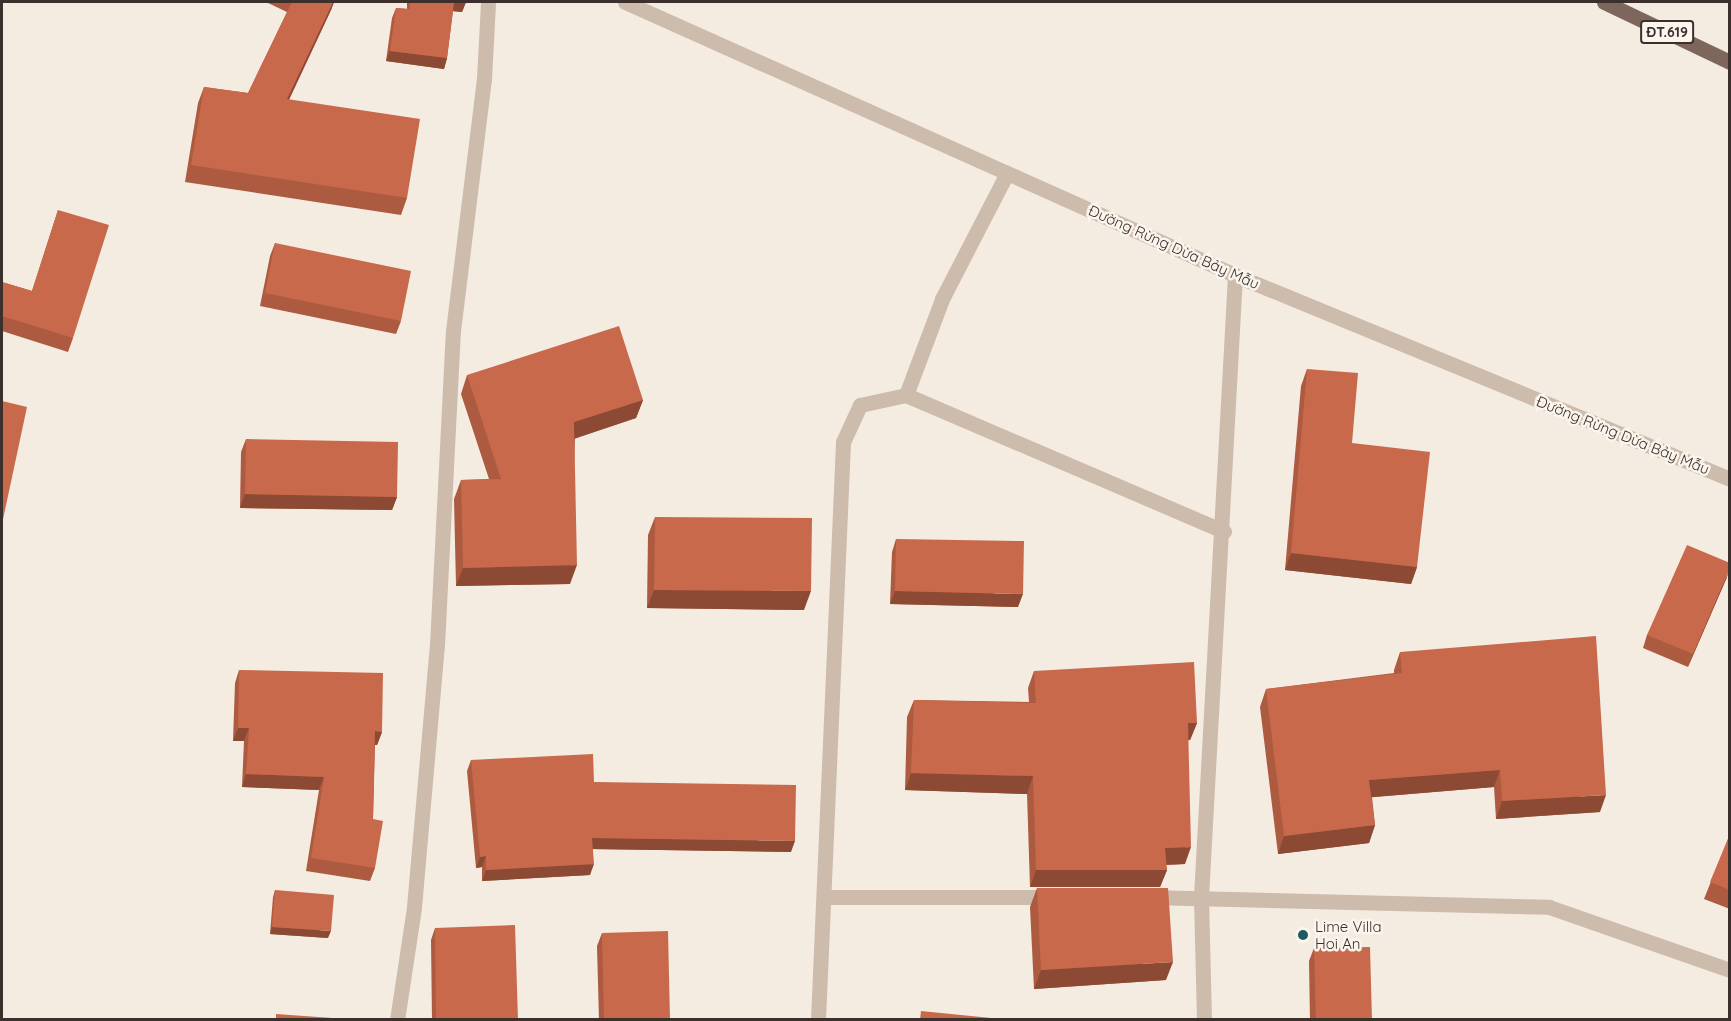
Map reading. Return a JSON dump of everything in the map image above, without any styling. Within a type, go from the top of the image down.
[{"type":"main road","name":"ĐT.619","points":[[1604,2],[1730,62]]},
{"type":"street","points":[[398,1020],[415,896],[437,645],[453,331],[484,79],[488,2]]},
{"type":"street","name":"Đường Rừng Dừa Bảy Mẫu","points":[[625,2],[1235,275],[1730,478]]},
{"type":"street","points":[[906,395],[942,299],[1007,172]]},
{"type":"street","points":[[1204,1020],[1201,897],[1224,531],[1235,275]]},
{"type":"street","points":[[818,1020],[843,442],[860,405],[906,395],[1224,531]]},
{"type":"street","points":[[824,897],[1072,897]]},
{"type":"street","points":[[1131,897],[1201,897],[1352,905],[1549,907],[1730,970]]},
{"type":"building","points":[[292,2],[333,2],[287,99],[420,119],[407,198],[191,165],[204,87],[248,93]]},
{"type":"building","points":[[410,2],[454,2],[447,58],[390,51],[396,8],[410,9]]},
{"type":"building","points":[[58,210],[109,225],[73,338],[2,316],[2,282],[32,291]]},
{"type":"building","points":[[275,243],[411,271],[401,321],[265,293]]},
{"type":"building","points":[[619,326],[643,400],[574,422],[577,565],[463,568],[461,480],[501,479],[467,375]]},
{"type":"building","points":[[1307,369],[1358,373],[1352,443],[1430,452],[1417,567],[1291,553]]},
{"type":"building","points":[[2,401],[27,407],[2,524]]},
{"type":"building","points":[[246,439],[398,442],[397,497],[245,494]]},
{"type":"building","points":[[655,517],[812,518],[811,591],[654,590]]},
{"type":"building","points":[[896,539],[1024,541],[1023,594],[895,591]]},
{"type":"building","points":[[1687,545],[1730,563],[1730,568],[1693,654],[1647,635]]},
{"type":"building","points":[[1596,636],[1606,795],[1502,801],[1500,770],[1369,780],[1375,825],[1284,836],[1266,689],[1402,673],[1400,652]]},
{"type":"building","points":[[1194,662],[1197,723],[1188,723],[1191,847],[1165,848],[1167,870],[1036,870],[1033,776],[911,773],[914,700],[1036,703],[1034,671]]},
{"type":"building","points":[[239,670],[383,673],[382,732],[375,731],[373,819],[383,821],[375,868],[311,858],[324,777],[246,774],[249,728],[238,728]]},
{"type":"building","points":[[593,754],[594,782],[796,785],[795,841],[592,838],[594,864],[486,870],[486,856],[480,857],[471,760]]},
{"type":"building","points":[[1730,834],[1730,890],[1710,882]]},
{"type":"building","points":[[1037,888],[1168,888],[1173,962],[1041,970]]},
{"type":"building","points":[[275,890],[334,895],[331,931],[272,927]]},
{"type":"building","points":[[515,925],[518,1020],[436,1020],[435,928]]},
{"type":"building","points":[[668,931],[670,1020],[604,1020],[602,933]]},
{"type":"building","points":[[1370,947],[1372,1020],[1316,1020],[1314,948]]},
{"type":"building","points":[[921,1011],[991,1018],[990,1020],[920,1020]]},
{"type":"building","points":[[276,1014],[360,1020],[276,1020]]},
{"type":"place","name":"Lime Villa Hoi An","points":[[1303,935]]}]
